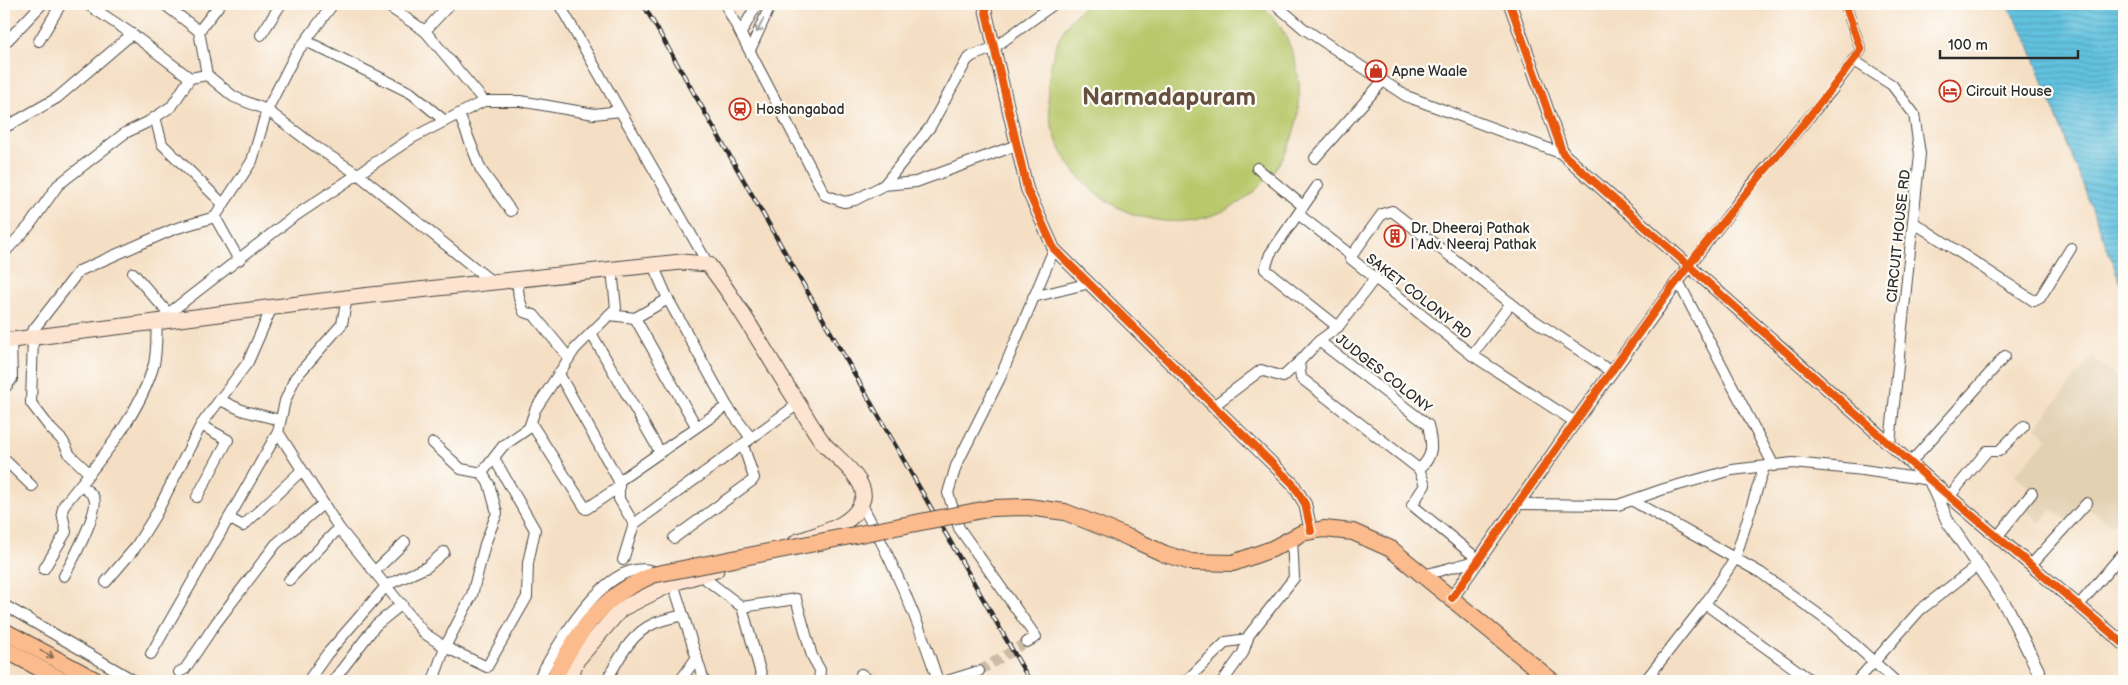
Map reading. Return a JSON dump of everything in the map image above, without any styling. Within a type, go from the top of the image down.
[{"type":"main road","points":[[8,340],[161,319],[491,281],[681,262],[708,264],[731,293],[823,443],[859,481],[863,496],[861,503],[857,512],[845,523],[742,563],[672,583],[621,609],[577,660],[568,681]]},
{"type":"main road","points":[[553,681],[562,662],[604,606],[619,592],[652,575],[992,508],[1028,507],[1065,512],[1165,554],[1191,562],[1233,563],[1272,549],[1292,538],[1324,528],[1353,532],[1391,549],[1552,681]]},
{"type":"main road","points":[[4,631],[97,681]]},
{"type":"main road","points":[[4,649],[63,681]]},
{"type":"street","points":[[4,44],[42,4]]},
{"type":"street","points":[[39,41],[60,4]]},
{"type":"street","points":[[86,4],[132,34],[190,78],[207,75]]},
{"type":"street","points":[[164,4],[199,31],[207,75],[234,97],[267,110],[316,148],[359,175],[491,281]]},
{"type":"street","points":[[199,31],[220,4]]},
{"type":"street","points":[[261,35],[281,4]]},
{"type":"street","points":[[89,473],[70,455],[63,441],[51,429],[31,402],[30,337],[79,271],[174,229],[215,217],[252,161],[267,110],[295,55],[333,4]]},
{"type":"street","points":[[385,4],[425,31],[484,101]]},
{"type":"street","points":[[425,31],[450,4]]},
{"type":"street","points":[[559,4],[708,264]]},
{"type":"street","points":[[725,4],[825,195],[844,202],[850,201],[884,185],[916,182],[1017,145]]},
{"type":"street","points":[[741,33],[757,4]]},
{"type":"street","points":[[750,50],[771,4]]},
{"type":"street","points":[[984,4],[1028,189],[1054,250],[1086,284],[1293,484],[1305,504],[1311,531]]},
{"type":"street","points":[[884,185],[930,127],[967,60],[972,56],[995,47],[1054,4]]},
{"type":"street","points":[[1275,4],[1304,28],[1406,96],[1563,154],[1949,497],[2123,641]]},
{"type":"street","points":[[1510,4],[1563,154]]},
{"type":"street","points":[[1452,598],[1575,422],[1678,280],[1749,188],[1832,90],[1861,50],[1845,4]]},
{"type":"street","points":[[4,128],[57,98],[132,34]]},
{"type":"street","points":[[306,41],[411,93],[445,121]]},
{"type":"street","name":"CIRCUIT HOUSE RD","points":[[1853,60],[1892,85],[1914,114],[1920,154],[1890,443]]},
{"type":"street","points":[[4,253],[29,226],[58,185],[125,133],[172,106],[190,78]]},
{"type":"street","points":[[1315,158],[1383,81]]},
{"type":"street","points":[[161,319],[292,218],[412,138],[484,101],[520,101],[594,114],[620,111]]},
{"type":"street","points":[[458,114],[481,170],[511,211]]},
{"type":"street","points":[[155,117],[162,144],[223,204]]},
{"type":"street","points":[[1257,168],[1300,210],[1352,256]]},
{"type":"street","points":[[1318,185],[1270,254],[1265,269],[1338,327]]},
{"type":"street","name":"SAKET COLONY RD","points":[[1511,303],[1472,355],[1350,258],[1382,214],[1392,211],[1511,303],[1612,372]]},
{"type":"street","points":[[215,217],[239,260]]},
{"type":"street","points":[[1913,222],[2034,301],[2040,298],[2071,248]]},
{"type":"street","points":[[1027,642],[1036,637],[959,528],[948,493],[956,466],[1000,378],[1054,250]]},
{"type":"street","points":[[652,265],[668,299],[747,442],[754,478],[674,538]]},
{"type":"street","points":[[482,472],[503,446],[528,428],[535,410],[569,358],[616,308],[612,270]]},
{"type":"street","points":[[44,569],[66,532],[62,508],[108,450],[143,394],[154,362],[161,319],[132,273]]},
{"type":"street","points":[[1319,341],[1338,327],[1375,278]]},
{"type":"street","points":[[517,279],[519,298],[524,312],[534,315],[569,358]]},
{"type":"street","points":[[1645,681],[1705,604],[1735,559],[1769,466],[1678,280]]},
{"type":"street","points":[[1034,297],[1086,284]]},
{"type":"street","points":[[151,654],[278,432],[285,401],[295,378],[342,324],[347,298]]},
{"type":"street","points":[[609,315],[635,318],[668,299]]},
{"type":"street","points":[[106,582],[135,548],[156,514],[201,426],[248,362],[272,307]]},
{"type":"street","points":[[635,318],[696,426]]},
{"type":"street","points":[[591,333],[660,452]]},
{"type":"street","points":[[4,389],[12,379],[8,340]]},
{"type":"street","name":"JUDGES COLONY","points":[[1212,407],[1261,370],[1284,377],[1319,341],[1428,425],[1433,447],[1427,462],[1419,469]]},
{"type":"street","points":[[1472,355],[1575,422]]},
{"type":"street","points":[[1911,462],[2005,356]]},
{"type":"street","points":[[1299,362],[1301,378],[1419,469],[1424,485],[1412,506],[1479,560]]},
{"type":"street","points":[[559,374],[619,484],[619,499],[634,524]]},
{"type":"street","points":[[220,400],[244,411],[280,420]]},
{"type":"street","points":[[623,560],[634,524],[798,404]]},
{"type":"street","points":[[530,423],[586,509],[660,452],[728,406]]},
{"type":"street","points":[[197,497],[228,440],[201,426]]},
{"type":"street","points":[[1949,497],[1987,451],[1999,451],[2024,426]]},
{"type":"street","points":[[278,432],[301,471],[339,528],[424,632],[445,648],[486,667],[527,597],[528,563],[536,530],[494,458]]},
{"type":"street","points":[[433,443],[461,469],[482,472]]},
{"type":"street","points":[[4,459],[32,486]]},
{"type":"street","points":[[1518,504],[1618,505],[1664,489],[1732,470],[1793,463],[1855,469],[1930,480]]},
{"type":"street","points":[[229,518],[243,526],[301,471]]},
{"type":"street","points":[[433,681],[445,648],[472,595],[485,544],[497,513],[489,484],[482,472]]},
{"type":"street","points":[[1930,480],[1948,522],[2009,611],[2043,681]]},
{"type":"street","points":[[64,576],[84,538],[94,503],[93,495],[80,485]]},
{"type":"street","points":[[1997,537],[2032,493]]},
{"type":"street","points":[[1633,501],[1761,573],[1832,624],[1895,681]]},
{"type":"street","points":[[861,503],[885,548],[921,630],[938,681]]},
{"type":"street","points":[[2031,565],[2087,503]]},
{"type":"street","points":[[179,672],[185,669],[216,623],[276,544],[323,504]]},
{"type":"street","points":[[289,580],[339,528]]},
{"type":"street","points":[[1224,681],[1243,653],[1247,639],[1294,578],[1292,538]]},
{"type":"street","points":[[375,571],[405,542]]},
{"type":"street","points":[[308,681],[327,654],[387,585],[427,567],[444,552]]},
{"type":"street","points":[[2079,605],[2124,552]]},
{"type":"street","points":[[1424,575],[1479,560]]},
{"type":"street","points":[[1857,681],[1920,610],[1977,566]]},
{"type":"street","points":[[536,681],[576,616],[598,592],[616,578],[646,568],[665,576],[672,583],[704,681]]},
{"type":"street","points":[[700,574],[742,607],[763,681]]},
{"type":"street","points":[[742,607],[796,599],[812,656],[820,670],[819,681]]},
{"type":"street","points":[[334,681],[376,625],[402,604]]},
{"type":"street","points":[[1705,604],[1809,680]]},
{"type":"street","points":[[4,605],[134,681]]},
{"type":"street","points":[[606,681],[624,651],[647,628],[656,622],[683,615]]},
{"type":"street","points":[[1186,681],[1226,642],[1247,639]]},
{"type":"street","points":[[680,681],[697,657]]},
{"type":"street","points":[[947,681],[978,671]]},
{"type":"street","points":[[861,674],[870,681]]},
{"type":"shaded area","points":[[2092,357],[2124,384],[2124,512],[2111,525],[2085,505],[2073,524],[2052,510],[2040,523],[2024,508],[2036,493],[2015,475],[2047,439],[2036,427]]},
{"type":"green space","points":[[1086,4],[1260,4],[1274,17],[1286,37],[1295,61],[1299,86],[1298,112],[1293,135],[1284,155],[1273,172],[1258,188],[1250,195],[1217,214],[1182,221],[1147,218],[1115,206],[1087,186],[1066,158],[1052,125],[1048,88],[1051,64],[1058,41],[1070,21]]},
{"type":"water","points":[[2006,4],[2124,4],[2124,292],[2026,37]]},
{"type":"tunnel","points":[[979,671],[1027,642]]},
{"type":"railway","points":[[643,4],[1030,681]]},
{"type":"cycle path","points":[[984,4],[1027,189],[1054,249],[1293,484],[1305,504],[1311,531]]},
{"type":"cycle path","points":[[1510,4],[1563,154],[1930,480],[2124,644]]},
{"type":"cycle path","points":[[1452,598],[1658,306],[1731,211],[1819,105],[1861,50],[1845,4]]},
{"type":"place","name":"Apne Waale","points":[[1376,71]]},
{"type":"place","name":"Circuit House","points":[[1950,91]]},
{"type":"place","name":"Hoshangabad","points":[[740,109]]},
{"type":"place","name":"Dr. Dheeraj Pathak | Adv. Neeraj Pathak","points":[[1395,236]]},
{"type":"district","name":"Narmadapuram","points":[[1169,97]]}]
